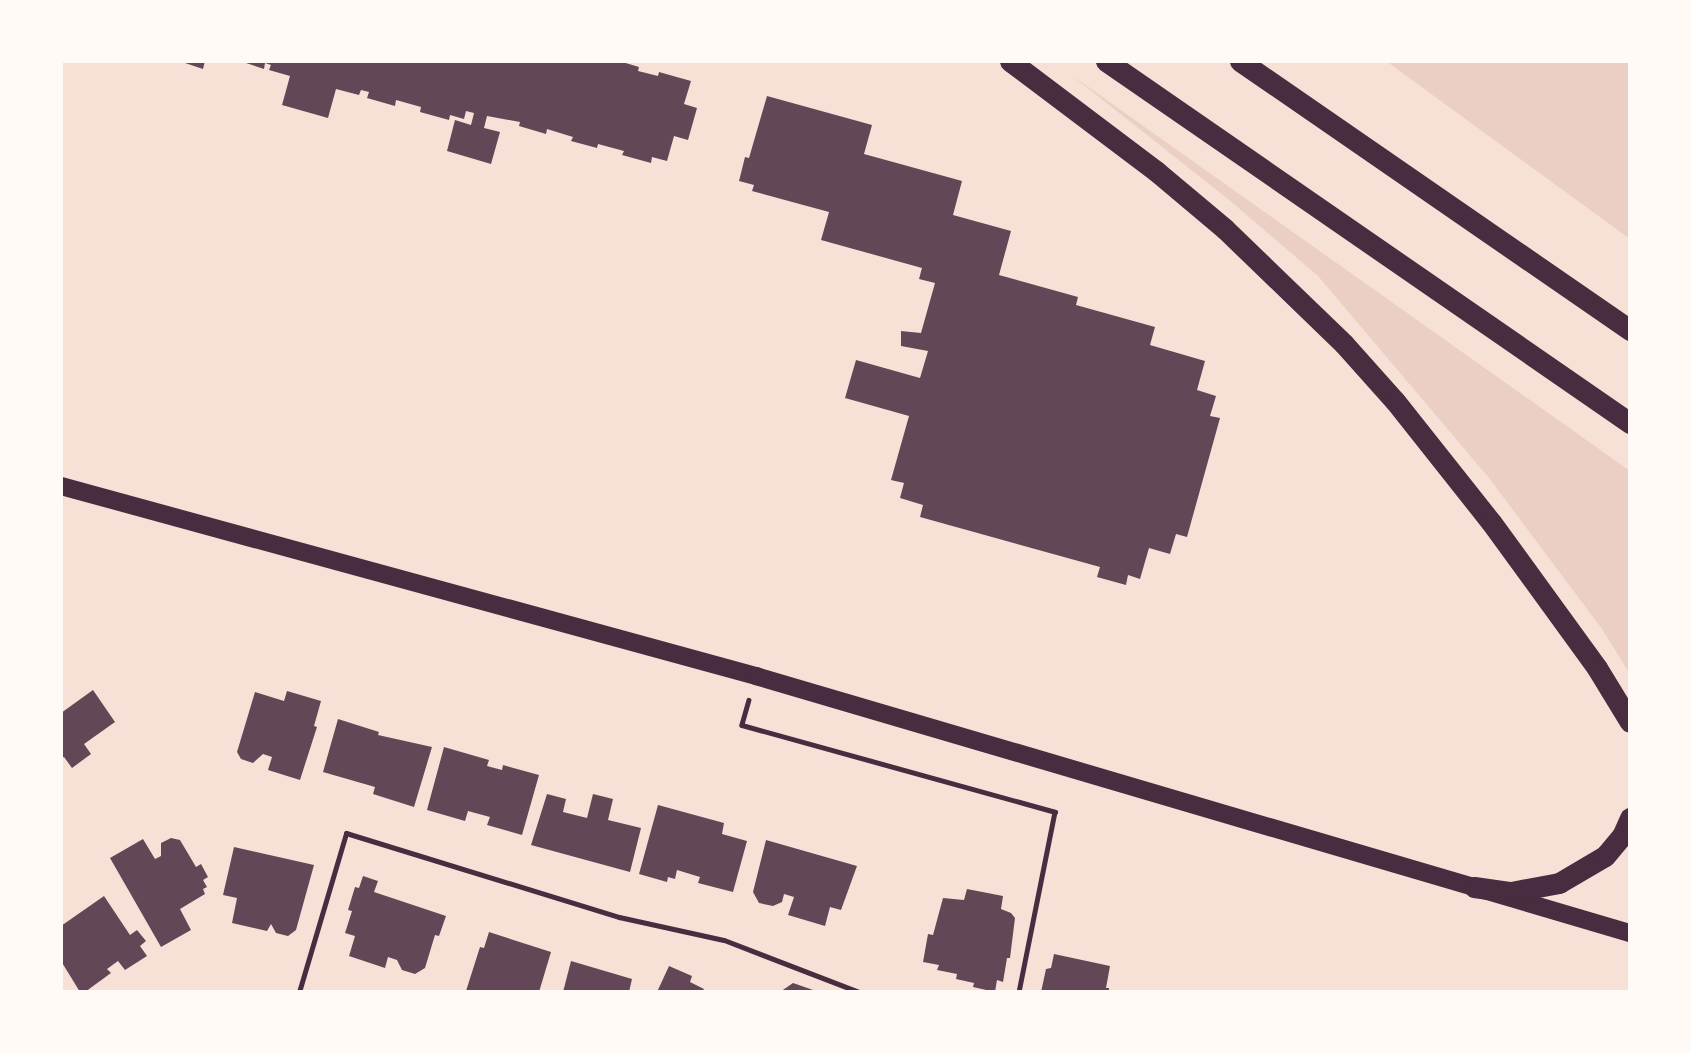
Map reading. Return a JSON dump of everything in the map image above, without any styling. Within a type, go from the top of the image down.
[{"type":"highway","points":[[1010,61],[1156,171],[1225,229],[1344,344],[1442,457],[1597,668],[1630,722]]},
{"type":"highway","points":[[1106,61],[1630,423]]},
{"type":"highway","points":[[1240,61],[1630,330]]},
{"type":"highway","points":[[1597,668],[1630,738]]},
{"type":"highway","points":[[1474,887],[1511,892],[1559,883],[1583,872],[1605,856],[1622,836],[1630,818]]},
{"type":"main road","points":[[61,486],[757,676],[1630,933]]},
{"type":"lane","points":[[299,992],[346,833],[618,917],[724,940],[859,992]]},
{"type":"path","points":[[757,676],[742,725],[1055,812],[1019,992]]},
{"type":"shaded area","points":[[1386,61],[1630,61],[1630,239]]},
{"type":"shaded area","points":[[1070,74],[1630,471],[1630,674],[1602,629],[1489,478],[1318,276],[1229,200]]},
{"type":"building","points":[[179,61],[205,61],[203,69]]},
{"type":"building","points":[[240,61],[619,61],[639,67],[638,71],[658,76],[659,72],[691,81],[684,104],[697,108],[688,140],[674,136],[667,161],[652,157],[651,163],[622,155],[624,151],[598,144],[597,148],[571,141],[573,137],[547,129],[546,134],[519,126],[520,122],[487,116],[484,128],[500,132],[491,164],[447,151],[455,120],[471,125],[474,113],[466,111],[464,119],[450,115],[449,120],[420,112],[421,107],[396,100],[395,106],[367,98],[369,92],[361,90],[359,95],[336,89],[328,118],[282,105],[290,76],[269,70],[271,65],[265,63],[264,69]]},
{"type":"building","points":[[767,96],[872,125],[864,154],[962,181],[953,215],[1011,231],[999,275],[1078,297],[1076,305],[1155,327],[1150,345],[1205,361],[1197,390],[1216,396],[1210,416],[1220,418],[1187,537],[1176,534],[1170,554],[1149,548],[1140,579],[1128,575],[1126,585],[1097,577],[1100,567],[920,517],[923,505],[900,498],[904,483],[891,480],[909,416],[845,398],[856,360],[920,378],[928,351],[901,346],[901,331],[921,333],[935,283],[919,279],[922,268],[821,240],[829,212],[752,191],[754,185],[739,181],[745,157],[749,158]]},
{"type":"building","points":[[93,690],[115,722],[84,744],[91,754],[72,768],[64,757],[61,758],[61,713]]},
{"type":"building","points":[[287,691],[321,701],[314,726],[317,727],[300,780],[268,770],[272,757],[263,754],[253,763],[241,759],[237,752],[255,692],[284,701]]},
{"type":"building","points":[[338,719],[379,732],[378,735],[432,747],[414,807],[373,794],[375,787],[323,772]]},
{"type":"building","points":[[444,747],[489,760],[487,766],[502,770],[503,765],[539,775],[522,835],[487,825],[490,817],[468,811],[465,821],[427,810]]},
{"type":"building","points":[[547,794],[566,799],[563,812],[587,818],[593,794],[613,799],[608,820],[641,828],[630,872],[531,845]]},
{"type":"building","points":[[658,805],[724,823],[722,834],[747,841],[733,892],[698,883],[700,877],[677,870],[675,879],[668,877],[667,882],[639,874]]},
{"type":"building","points":[[171,838],[180,840],[196,867],[201,864],[208,877],[203,880],[207,887],[203,889],[205,894],[180,909],[191,930],[161,947],[110,858],[143,839],[155,859],[161,856],[161,843]]},
{"type":"building","points":[[766,840],[857,866],[841,910],[830,907],[825,926],[788,915],[794,897],[784,894],[782,902],[773,906],[759,903],[753,892]]},
{"type":"building","points":[[234,847],[314,865],[296,930],[288,936],[276,933],[271,924],[267,931],[232,923],[237,898],[223,895]]},
{"type":"building","points":[[363,876],[378,881],[374,892],[446,916],[439,936],[435,935],[425,968],[415,974],[402,970],[397,960],[388,957],[385,968],[349,956],[355,936],[345,933],[352,911],[348,910],[355,887],[359,888]]},
{"type":"building","points":[[967,889],[1003,896],[1001,909],[1015,918],[1010,958],[1007,958],[1003,982],[997,980],[995,992],[973,987],[974,983],[956,979],[957,974],[937,970],[939,965],[923,962],[928,934],[933,935],[943,898],[964,900]]},
{"type":"building","points":[[104,896],[130,935],[137,930],[146,941],[140,946],[147,956],[125,970],[118,961],[107,969],[111,973],[85,992],[80,992],[61,961],[61,926]]},
{"type":"building","points":[[489,932],[551,952],[539,992],[466,991],[480,947],[484,948]]},
{"type":"building","points":[[1054,954],[1110,966],[1106,988],[1109,988],[1109,992],[1041,992],[1046,969],[1051,968]]},
{"type":"building","points":[[571,961],[632,979],[629,992],[563,992]]},
{"type":"building","points":[[669,966],[692,976],[690,982],[704,989],[702,992],[657,992]]},
{"type":"building","points":[[793,983],[816,991],[816,992],[780,992]]}]
